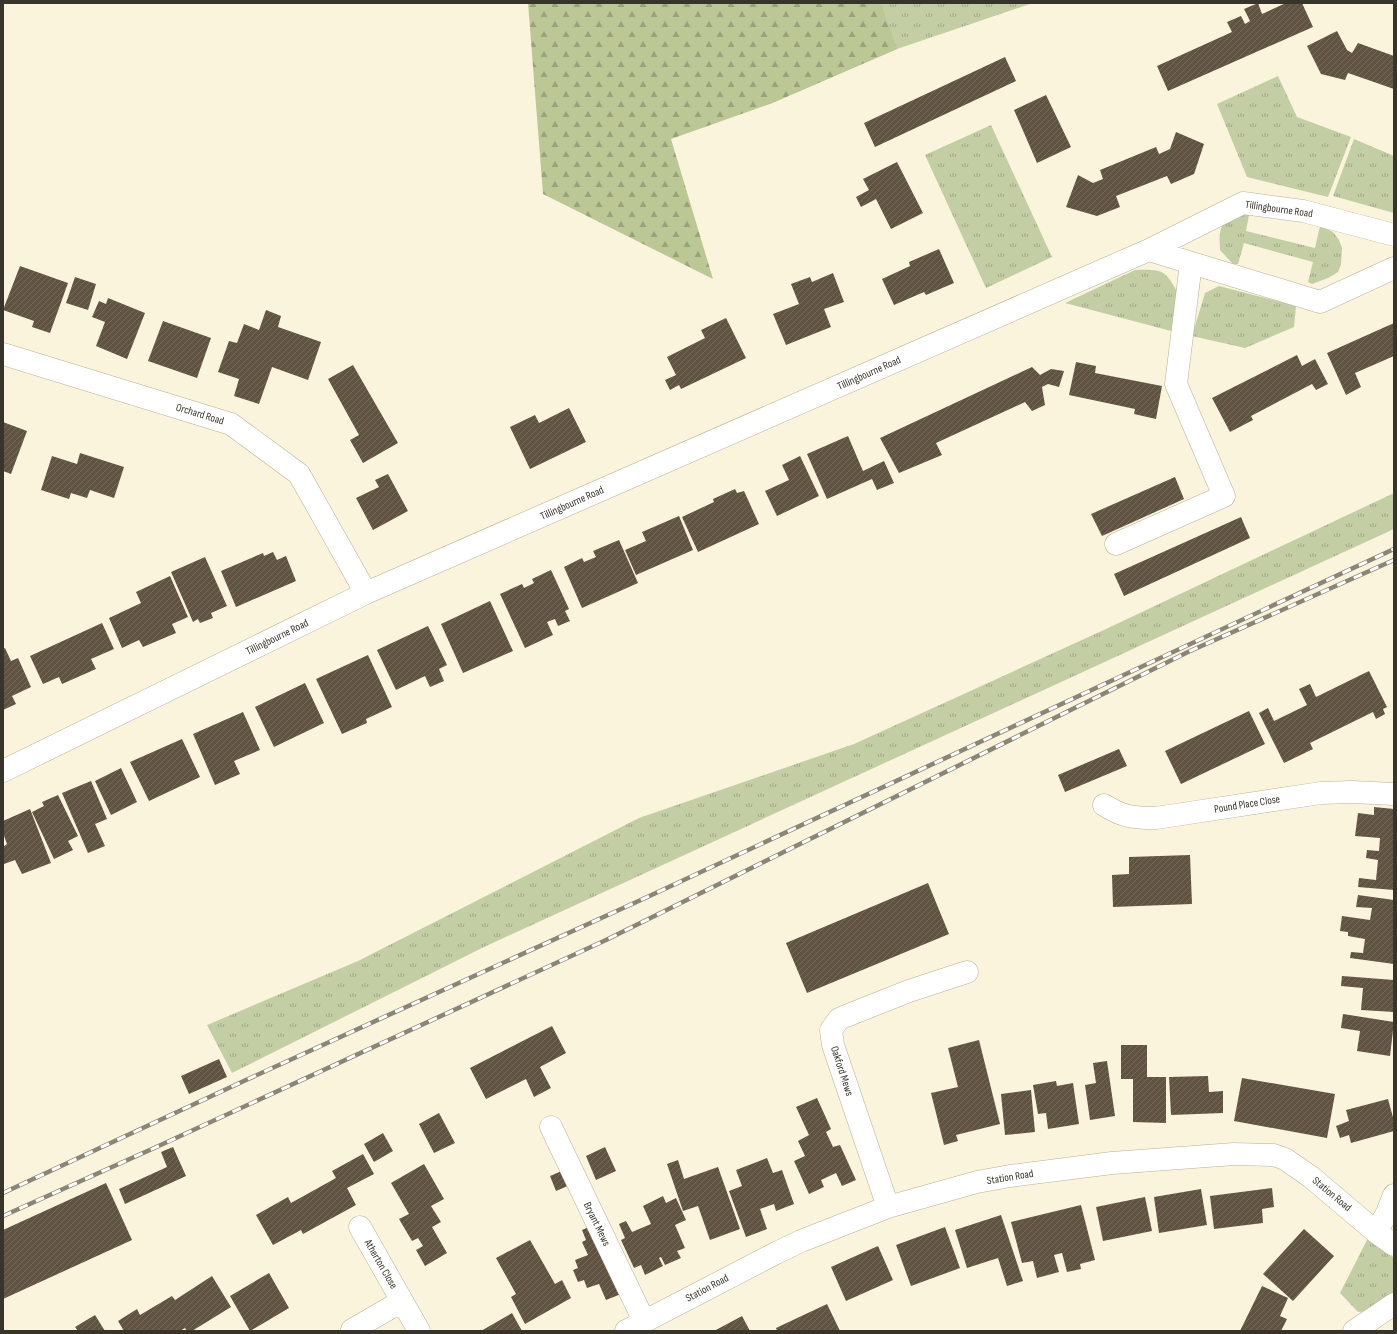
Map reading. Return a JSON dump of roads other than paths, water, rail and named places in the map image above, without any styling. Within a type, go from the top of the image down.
[{"type":"street","name":"Tillingbourne Road","points":[[3,771],[366,593],[1149,250],[1242,203],[1303,211],[1394,235]]},
{"type":"street","points":[[1149,250],[1320,302],[1394,268]]},
{"type":"street","points":[[1116,544],[1224,496],[1176,384],[1191,263]]},
{"type":"street","name":"Orchard Road","points":[[3,354],[231,424],[299,474],[366,593]]},
{"type":"street","name":"Pound Place Close","points":[[1104,805],[1124,816],[1134,818],[1156,818],[1321,793],[1352,792],[1394,794]]},
{"type":"street","name":"Oakford Mews","points":[[888,1207],[833,1045],[831,1030],[839,1019],[846,1016],[967,972]]},
{"type":"street","name":"Bryant Mews","points":[[551,1127],[635,1326]]},
{"type":"street","name":"Station Road","points":[[635,1326],[807,1238],[888,1207],[958,1186],[1010,1176],[1112,1163],[1211,1155],[1274,1155],[1285,1159],[1296,1166],[1394,1245]]},
{"type":"street","points":[[1376,1232],[1387,1213],[1394,1195]]},
{"type":"street","name":"Atherton Close","points":[[360,1227],[419,1331]]},
{"type":"street","name":"Atherton Close","points":[[352,1330],[402,1301]]},
{"type":"street","points":[[1354,1331],[1394,1304]]},
{"type":"railway","points":[[3,1193],[246,1080],[643,899],[1394,549]]},
{"type":"railway","points":[[3,1216],[606,940],[1188,652],[1394,560]]}]
